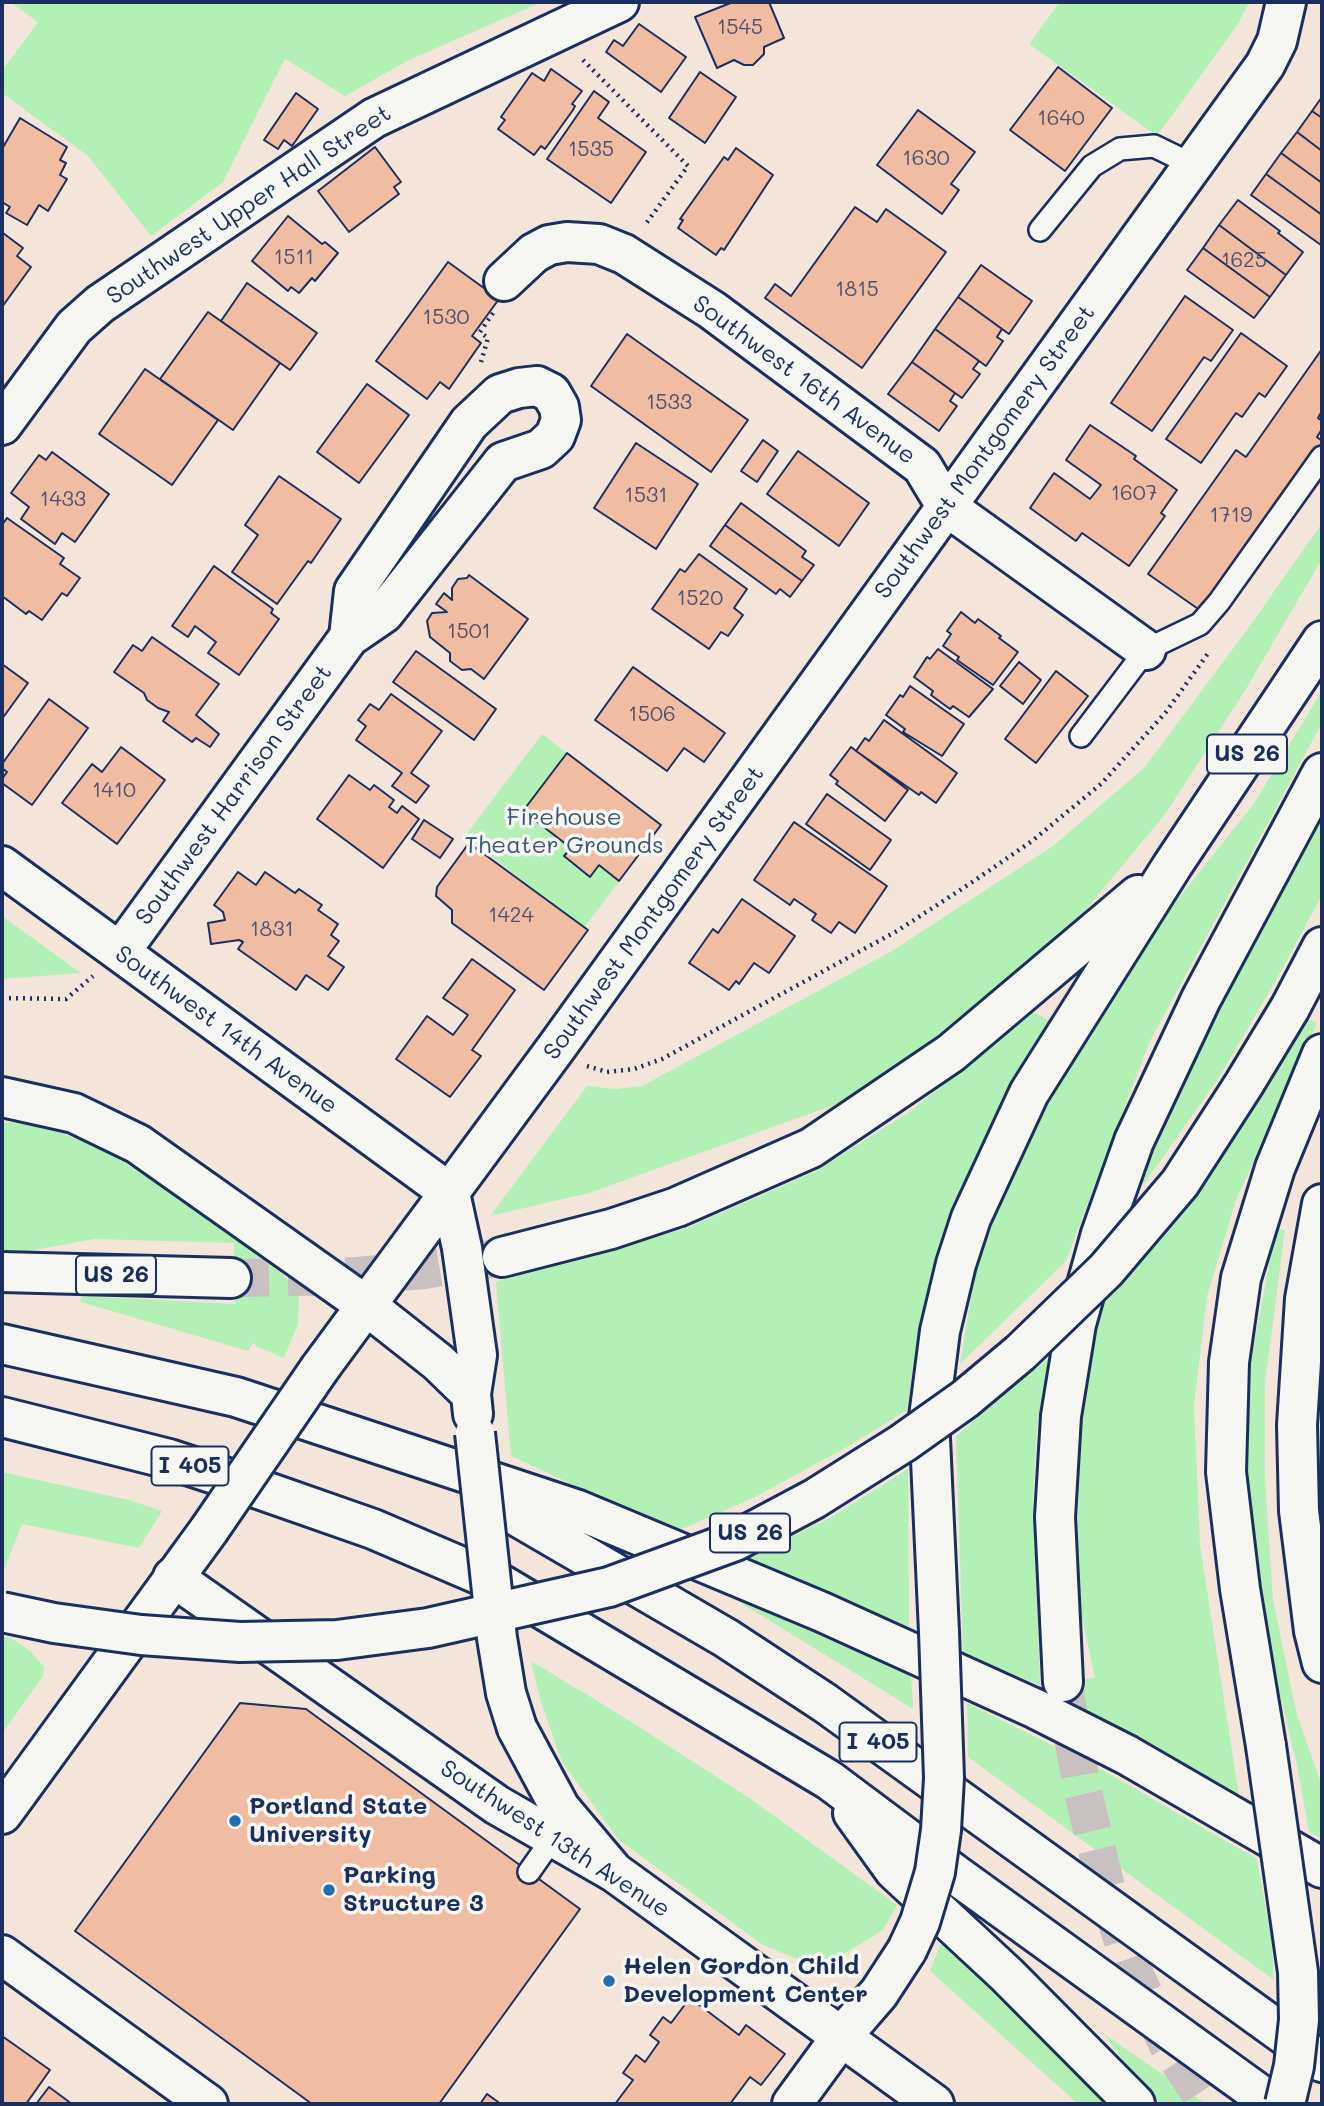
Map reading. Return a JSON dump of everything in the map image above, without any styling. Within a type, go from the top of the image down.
[{"type":"main road","name":"Southwest Upper Hall Street","points":[[2,425],[74,327],[100,304],[374,118],[620,2]]},
{"type":"main road","name":"Southwest Montgomery Street","points":[[2,1814],[209,1530],[320,1368],[556,1048],[1265,65],[1277,41],[1286,2]]},
{"type":"main road","name":"Southwest 16th Avenue","points":[[504,281],[534,253],[549,245],[567,242],[599,244],[624,254],[722,317],[922,466],[946,506],[1146,650]]},
{"type":"main road","name":"Southwest Harrison Street","points":[[120,952],[349,637],[384,613],[503,462],[541,449],[555,436],[561,420],[559,407],[551,393],[537,386],[500,394],[469,423],[354,591],[349,637]]},
{"type":"main road","name":"US 26","points":[[502,1257],[611,1229],[677,1207],[811,1148],[951,1053],[1172,866],[1322,641]]},
{"type":"main road","points":[[1063,1682],[1055,1517],[1060,1416],[1076,1324],[1098,1247],[1139,1129],[1201,999],[1322,773]]},
{"type":"main road","name":"Southwest 14th Avenue","points":[[2,866],[450,1193]]},
{"type":"main road","points":[[792,2104],[841,2037],[878,1993],[906,1950],[920,1922],[935,1872],[944,1778],[929,1416],[940,1331],[956,1264],[980,1196],[1029,1093],[1172,866]]},
{"type":"main road","name":"US 26","points":[[2,1612],[54,1623],[153,1636],[240,1642],[337,1640],[428,1628],[609,1587],[734,1541],[814,1499],[903,1443],[965,1399],[1020,1353],[1106,1270],[1180,1183],[1290,1008],[1322,947]]},
{"type":"main road","points":[[1285,2104],[1294,2066],[1298,1972],[1266,1746],[1240,1589],[1226,1472],[1229,1362],[1241,1278],[1275,1168],[1322,1055]]},
{"type":"main road","points":[[2,1097],[74,1113],[138,1144],[367,1306],[438,1362],[471,1394]]},
{"type":"main road","points":[[450,1193],[462,1248],[477,1355],[471,1394],[497,1638],[506,1693],[517,1728],[560,1808],[614,1872]]},
{"type":"main road","points":[[1322,1203],[1305,1299],[1297,1425],[1299,1511],[1314,1631],[1322,1662]]},
{"type":"main road","name":"US 26","points":[[2,1272],[230,1278]]},
{"type":"main road","name":"I 405","points":[[2,1344],[236,1397],[412,1457],[726,1638],[825,1703],[1322,2062]]},
{"type":"main road","name":"I 405","points":[[2,1417],[169,1459],[233,1480],[373,1529],[499,1583],[829,1780],[1273,2104]]},
{"type":"main road","points":[[412,1457],[578,1510],[822,1612],[1036,1709],[1127,1755],[1322,1868]]},
{"type":"main road","name":"Southwest 13th Avenue","points":[[173,1577],[497,1805],[614,1872],[934,2104]]},
{"type":"main road","points":[[829,1780],[894,1870],[1007,1975],[1135,2104]]},
{"type":"main road","points":[[2,1955],[208,2104]]},
{"type":"lane","points":[[1040,230],[1092,166],[1120,149],[1154,146],[1194,165]]},
{"type":"lane","points":[[1081,736],[1146,650],[1200,624],[1219,602],[1322,457]]},
{"type":"lane","points":[[529,1872],[553,1838]]},
{"type":"path","points":[[555,32],[688,166],[624,254]]},
{"type":"path","points":[[479,368],[488,338],[480,332],[503,300],[504,281]]},
{"type":"path","points":[[556,1048],[592,1069],[607,1072],[647,1065],[897,931],[1032,841],[1101,784],[1166,712],[1213,646]]},
{"type":"path","points":[[2,998],[66,999],[120,952]]},
{"type":"green space","points":[[10,2],[542,2],[409,60],[345,96],[285,59],[223,182],[151,236],[88,156],[2,93],[2,71],[38,22]]},
{"type":"green space","points":[[1060,2],[1249,2],[1238,24],[1157,136],[1029,44]]},
{"type":"green space","points":[[1322,523],[1322,559],[1246,689],[1166,813],[1083,913],[957,1021],[848,1100],[589,1193],[490,1216],[587,1086],[616,1089],[642,1086],[892,951],[1053,846],[1144,768],[1247,630]]},
{"type":"green space","points":[[1322,691],[1322,723],[1149,1043],[1066,1261],[960,1364],[975,1274],[997,1192],[1050,1081],[1150,934],[1253,805]]},
{"type":"green space","name":"Firehouse Theater Grounds","points":[[542,734],[661,826],[584,928],[465,836]]},
{"type":"green space","points":[[1322,806],[1322,895],[1218,1079],[1129,1201],[1160,1123],[1202,1035]]},
{"type":"green space","points":[[2,916],[81,973],[2,979]]},
{"type":"green space","points":[[1032,1011],[1051,1022],[934,1273],[917,1341],[907,1410],[847,1447],[751,1499],[675,1532],[511,1456],[496,1282],[687,1228],[814,1172],[911,1111]]},
{"type":"green space","points":[[1307,1019],[1317,1023],[1236,1200],[1207,1296],[1194,1406],[1200,1545],[1239,1796],[1040,1685],[963,1654],[956,1436],[1049,1358],[1037,1428],[1033,1498],[1040,1684],[1095,1678],[1074,1580],[1068,1478],[1087,1323],[1158,1243],[1201,1188],[1271,1083]]},
{"type":"green space","points":[[2,1122],[24,1123],[100,1147],[187,1202],[278,1270],[293,1285],[299,1299],[298,1324],[284,1358],[253,1343],[248,1351],[81,1302],[83,1296],[235,1304],[234,1243],[94,1239],[23,1252],[2,1251]]},
{"type":"green space","points":[[1276,1229],[1285,1230],[1265,1383],[1265,1478],[1273,1600],[1296,1711],[1322,1787],[1322,1839],[1309,1832],[1297,1765],[1270,1653],[1247,1489],[1250,1364]]},
{"type":"green space","points":[[908,1469],[909,1627],[746,1558],[830,1518]]},
{"type":"green space","points":[[2,1472],[129,1500],[162,1511],[139,1548],[22,1524],[2,1575]]},
{"type":"green space","points":[[720,1590],[911,1676],[913,1709]]},
{"type":"green space","points":[[2,1636],[11,1638],[30,1651],[44,1667],[43,1676],[2,1734]]},
{"type":"green space","points":[[531,1661],[748,1797],[897,1905],[883,1930],[836,1959],[800,1960],[763,1945],[619,1840],[562,1762],[541,1702]]},
{"type":"green space","points":[[967,1703],[1104,1771],[1257,1859],[1272,1943],[1274,1980],[968,1757]]},
{"type":"green space","points":[[943,1938],[1109,2104],[1078,2104],[930,1971]]},
{"type":"green space","points":[[1104,2034],[1206,2104],[1159,2104]]},
{"type":"building","points":[[733,2],[769,2],[784,38],[764,47],[764,54],[753,65],[744,65],[734,60],[717,68],[695,17]]},
{"type":"building","points":[[639,24],[686,57],[661,92],[606,52],[614,40],[623,46]]},
{"type":"building","points":[[1058,67],[1112,108],[1065,171],[1010,130]]},
{"type":"building","points":[[551,69],[582,91],[572,104],[575,106],[573,110],[545,149],[541,146],[534,155],[498,129],[505,120],[501,117],[532,73],[544,81]]},
{"type":"building","points":[[700,72],[736,97],[705,143],[669,118]]},
{"type":"building","points":[[594,91],[609,102],[598,118],[646,152],[611,203],[547,159]]},
{"type":"building","points":[[296,93],[318,109],[292,146],[284,140],[278,149],[264,140]]},
{"type":"building","points":[[1322,97],[1322,118],[1312,111]]},
{"type":"building","points":[[918,110],[975,152],[951,184],[959,190],[942,214],[877,165]]},
{"type":"building","points":[[1312,111],[1322,118],[1322,151],[1297,132]]},
{"type":"building","points":[[20,118],[67,147],[60,160],[66,163],[60,175],[67,179],[48,211],[39,205],[27,225],[6,213],[10,207],[2,202],[2,149]]},
{"type":"building","points":[[1297,132],[1322,151],[1322,183],[1281,153]]},
{"type":"building","points":[[375,147],[401,182],[394,187],[399,194],[349,232],[318,191]]},
{"type":"building","points":[[736,148],[773,175],[724,250],[721,248],[716,255],[678,228],[683,220],[680,219],[724,157],[728,160]]},
{"type":"building","points":[[1281,153],[1322,183],[1322,215],[1266,174]]},
{"type":"building","points":[[1266,174],[1322,215],[1321,245],[1251,195]]},
{"type":"building","points":[[1238,200],[1303,252],[1286,275],[1219,225]]},
{"type":"building","points":[[855,207],[877,222],[886,209],[946,252],[862,368],[765,298],[775,284],[791,296]]},
{"type":"building","points":[[288,216],[322,244],[325,242],[338,253],[315,281],[312,278],[299,293],[291,287],[288,291],[252,261]]},
{"type":"building","points":[[1219,225],[1286,275],[1270,297],[1203,248]]},
{"type":"building","points":[[3,233],[23,248],[17,256],[31,267],[2,307]]},
{"type":"building","points":[[1203,248],[1270,297],[1254,318],[1187,270]]},
{"type":"building","points":[[448,262],[499,299],[472,336],[481,343],[449,389],[440,382],[427,399],[376,361]]},
{"type":"building","points":[[981,265],[1032,301],[1009,334],[958,297]]},
{"type":"building","points":[[247,283],[317,333],[290,370],[221,321]]},
{"type":"building","points":[[1185,296],[1233,330],[1211,361],[1204,357],[1152,431],[1111,403]]},
{"type":"building","points":[[958,297],[1002,329],[997,337],[1003,341],[986,366],[935,329]]},
{"type":"building","points":[[208,312],[280,363],[233,430],[160,379]]},
{"type":"building","points":[[935,329],[979,361],[973,369],[980,374],[962,398],[912,362]]},
{"type":"building","points":[[1241,333],[1287,366],[1265,397],[1259,393],[1242,417],[1236,413],[1201,463],[1166,439]]},
{"type":"building","points":[[627,334],[748,420],[711,472],[591,386]]},
{"type":"building","points":[[1322,349],[1322,411],[1318,418],[1322,421],[1322,429],[1317,437],[1322,441],[1322,445],[1204,613],[1148,574],[1236,450],[1246,457]]},
{"type":"building","points":[[912,362],[955,393],[950,401],[957,406],[939,431],[888,394]]},
{"type":"building","points":[[145,369],[218,420],[172,485],[99,434]]},
{"type":"building","points":[[367,384],[409,415],[359,483],[317,452]]},
{"type":"building","points":[[1090,425],[1136,456],[1134,459],[1177,490],[1161,513],[1165,516],[1129,566],[1082,533],[1076,541],[1030,508],[1054,473],[1090,499],[1101,485],[1066,460]]},
{"type":"building","points":[[763,440],[778,451],[757,482],[741,471]]},
{"type":"building","points":[[636,443],[698,484],[656,549],[594,508]]},
{"type":"building","points":[[798,451],[869,503],[839,546],[767,494]]},
{"type":"building","points":[[52,452],[109,494],[75,542],[62,533],[55,544],[21,519],[29,507],[11,493],[39,455],[46,460]]},
{"type":"building","points":[[279,476],[341,519],[311,563],[308,561],[277,604],[232,572],[258,535],[245,525]]},
{"type":"building","points":[[741,503],[806,551],[802,557],[814,565],[802,581],[725,525]]},
{"type":"building","points":[[7,518],[64,558],[60,564],[80,578],[67,596],[62,593],[42,620],[29,611],[26,614],[2,596],[2,525]]},
{"type":"building","points":[[725,525],[802,581],[790,597],[780,589],[776,594],[710,546]]},
{"type":"building","points":[[699,554],[747,589],[734,608],[743,615],[728,636],[721,632],[709,649],[652,609],[680,569],[685,572]]},
{"type":"building","points":[[214,566],[273,609],[271,613],[279,619],[239,675],[208,653],[216,642],[195,626],[188,637],[172,626]]},
{"type":"building","points":[[469,575],[528,619],[484,679],[471,669],[462,670],[450,661],[450,653],[430,637],[427,621],[432,613],[447,612],[436,604],[444,593],[452,600],[452,588],[458,579],[467,578]]},
{"type":"building","points":[[961,612],[975,623],[978,619],[1018,652],[993,685],[957,660],[959,657],[943,646],[951,634],[947,631]]},
{"type":"building","points":[[152,637],[219,684],[196,715],[219,734],[210,747],[196,738],[192,742],[163,721],[169,712],[147,700],[144,693],[114,672],[133,645],[142,651]]},
{"type":"building","points":[[938,649],[993,689],[969,717],[953,706],[950,709],[931,695],[933,691],[914,677],[927,657],[930,659]]},
{"type":"building","points":[[416,651],[496,709],[474,740],[393,682]]},
{"type":"building","points":[[1019,662],[1041,680],[1023,704],[1000,686]]},
{"type":"building","points":[[2,664],[28,683],[2,719]]},
{"type":"building","points":[[633,667],[725,733],[704,762],[684,748],[667,771],[595,720]]},
{"type":"building","points":[[1056,671],[1088,696],[1036,763],[1005,739]]},
{"type":"building","points":[[910,686],[964,724],[942,756],[903,732],[905,729],[886,715]]},
{"type":"building","points":[[391,694],[442,731],[411,773],[429,786],[416,803],[392,786],[402,773],[356,740],[366,726],[358,720],[370,704],[379,710]]},
{"type":"building","points":[[49,699],[88,728],[32,805],[2,783],[7,772],[2,768],[2,764]]},
{"type":"building","points":[[884,720],[957,773],[936,803],[921,792],[919,795],[856,751],[865,738],[869,741]]},
{"type":"building","points":[[121,747],[165,780],[117,844],[62,803],[92,764],[102,772]]},
{"type":"building","points":[[851,747],[908,790],[885,821],[836,784],[838,781],[830,775]]},
{"type":"building","points":[[567,753],[661,825],[619,881],[599,865],[590,877],[564,856],[571,848],[523,811]]},
{"type":"building","points":[[349,775],[370,790],[374,785],[394,800],[389,807],[397,813],[402,806],[419,819],[383,868],[317,819]]},
{"type":"building","points":[[827,794],[891,840],[870,870],[806,824]]},
{"type":"building","points":[[424,820],[453,839],[440,858],[412,839]]},
{"type":"building","points":[[794,822],[887,886],[855,933],[839,922],[831,933],[812,920],[816,914],[794,899],[790,905],[754,880]]},
{"type":"building","points":[[469,843],[588,930],[544,990],[452,923],[452,910],[436,896],[437,887]]},
{"type":"building","points":[[238,872],[256,885],[265,872],[295,893],[299,889],[322,905],[318,910],[338,924],[331,935],[339,941],[328,956],[344,967],[328,990],[306,975],[296,990],[238,949],[243,942],[239,940],[211,944],[208,923],[225,920],[223,912],[214,905]]},
{"type":"building","points":[[742,899],[795,936],[769,973],[754,963],[739,984],[736,981],[729,990],[689,963],[713,929],[718,933]]},
{"type":"building","points":[[472,959],[515,990],[472,1050],[481,1056],[450,1097],[396,1059],[427,1016],[453,1035],[468,1015],[443,998]]},
{"type":"building","name":"Parking Structure 3","points":[[240,1703],[306,1709],[580,1909],[439,2104],[312,2104],[75,1931]]},
{"type":"building","name":"Helen Gordon Child Development Center","points":[[690,1998],[739,2035],[746,2025],[785,2054],[761,2085],[750,2077],[730,2104],[615,2104],[633,2080],[623,2073],[636,2055],[645,2062],[659,2042],[650,2035],[663,2017],[671,2023]]},
{"type":"building","points":[[2,2036],[50,2070],[26,2104],[2,2104]]},
{"type":"building","points":[[49,2087],[72,2104],[36,2104]]},
{"type":"building","points":[[487,2094],[501,2104],[480,2104]]},
{"type":"tunnel","points":[[231,1278],[356,1276],[424,1270],[496,1258]]},
{"type":"tunnel","points":[[1063,1682],[1082,1788],[1108,1896],[1133,1971],[1168,2045],[1207,2104]]},
{"type":"place","name":"Portland State University","points":[[235,1821]]},
{"type":"place","name":"Parking Structure 3","points":[[329,1890]]},
{"type":"place","name":"Helen Gordon Child Development Center","points":[[609,1981]]}]
